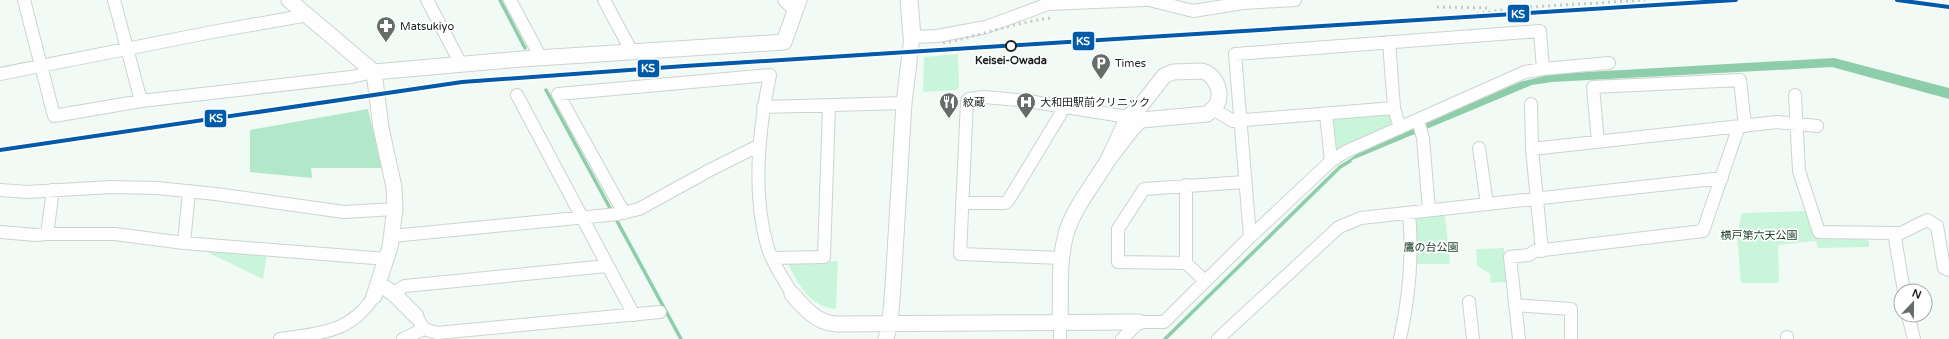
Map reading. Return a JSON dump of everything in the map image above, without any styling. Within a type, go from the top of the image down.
[{"type":"main road","points":[[909,0],[912,37]]},
{"type":"street","points":[[24,0],[54,116],[140,101],[351,77],[374,72],[541,58],[784,42],[792,3]]},
{"type":"street","points":[[114,0],[140,101]]},
{"type":"street","points":[[280,339],[294,338],[333,330],[346,324],[362,313],[376,290],[387,259],[392,236],[395,209],[394,187],[380,128],[374,72],[289,0]]},
{"type":"street","points":[[427,0],[461,64]]},
{"type":"street","points":[[510,0],[541,58]]},
{"type":"street","points":[[604,0],[632,52]]},
{"type":"street","points":[[886,339],[890,323],[904,102],[912,37],[937,36],[986,27],[1044,6],[1067,2],[1144,0]]},
{"type":"street","points":[[1149,0],[1193,11],[1246,2],[1295,0]]},
{"type":"street","points":[[0,74],[308,15]]},
{"type":"street","points":[[1250,237],[1235,54],[1540,31],[1543,69]]},
{"type":"street","points":[[1389,42],[1394,108],[1400,128]]},
{"type":"street","points":[[616,214],[558,94],[770,75],[763,107],[758,146],[760,196],[767,246],[792,294],[813,315],[829,324],[1164,322],[1250,237],[1331,161],[1345,152],[1400,128],[1419,122],[1525,72],[1609,63]]},
{"type":"street","points":[[1060,339],[1062,258],[1066,232],[1074,216],[1108,160],[1131,130],[1141,120],[1207,114],[1213,109],[1218,98],[1216,82],[1212,76],[1202,70],[1173,72],[1164,76],[1139,108],[1128,117],[1108,160]]},
{"type":"street","points":[[1519,339],[1510,257],[1529,255],[1535,251],[1542,250],[1703,231],[1742,126],[1740,80],[1593,87],[1598,142]]},
{"type":"street","points":[[1795,95],[1799,170],[1819,232],[1901,233],[1928,220],[1937,226],[1944,268],[1949,270]]},
{"type":"street","points":[[517,96],[634,315]]},
{"type":"street","points":[[1062,258],[960,254],[966,107],[969,99],[997,98],[1063,106],[1128,117]]},
{"type":"street","points":[[763,107],[829,106],[904,102]]},
{"type":"street","points":[[1531,104],[1532,149],[1542,250]]},
{"type":"street","points":[[772,258],[824,257],[829,106]]},
{"type":"street","points":[[962,203],[1005,203],[1008,201],[1060,115],[1063,106]]},
{"type":"street","points":[[1213,109],[1233,121],[1240,121],[1394,108]]},
{"type":"street","points":[[1326,114],[1331,161]]},
{"type":"street","points":[[1419,122],[1423,138],[1430,210]]},
{"type":"street","points":[[1532,149],[1777,122],[1817,126]]},
{"type":"street","points":[[392,236],[582,218],[616,214],[639,209],[710,170],[758,146]]},
{"type":"street","points":[[1479,148],[1487,204]]},
{"type":"street","points":[[1218,339],[1339,227],[1361,218],[1722,178]]},
{"type":"street","points":[[1205,281],[1186,263],[1118,262],[1118,229],[1144,189],[1245,182]]},
{"type":"street","points":[[1186,185],[1186,263]]},
{"type":"street","points":[[0,190],[27,192],[111,187],[157,188],[344,212],[395,209]]},
{"type":"street","points":[[46,234],[53,190]]},
{"type":"street","points":[[184,243],[190,192]]},
{"type":"street","points":[[1400,339],[1406,309],[1412,241],[1409,213]]},
{"type":"street","points":[[0,232],[36,235],[115,234],[184,243],[387,259]]},
{"type":"street","points":[[1894,233],[1903,283]]},
{"type":"street","points":[[393,293],[405,286],[607,266]]},
{"type":"street","points":[[376,290],[393,293],[416,316],[424,329],[437,333],[660,312]]},
{"type":"street","points":[[1469,302],[1473,339]]},
{"type":"street","points":[[1515,305],[1571,309],[1571,339]]},
{"type":"street","points":[[1122,339],[1140,322]]},
{"type":"street","points":[[1910,323],[1914,339]]},
{"type":"street","points":[[403,339],[424,329]]},
{"type":"green space","points":[[958,54],[959,87],[956,90],[923,92],[924,57]]},
{"type":"green space","points":[[1389,115],[1391,123],[1388,126],[1342,148],[1333,150],[1330,119]]},
{"type":"green space","name":"横戸第六天公園","points":[[1807,211],[1816,237],[1857,236],[1869,241],[1869,247],[1818,248],[1816,241],[1778,245],[1779,283],[1741,283],[1737,235],[1742,213]]},
{"type":"green space","name":"鷹の台公園","points":[[1445,215],[1450,264],[1414,264],[1413,221],[1418,218]]},
{"type":"green space","points":[[1504,248],[1506,282],[1491,283],[1490,274],[1477,266],[1476,249]]},
{"type":"green space","points":[[210,251],[267,255],[263,279],[209,253]]},
{"type":"green space","points":[[838,261],[836,309],[818,304],[812,299],[800,286],[787,262]]},
{"type":"shaded area","points":[[1834,58],[1949,88],[1949,99],[1832,67],[1552,82],[1532,85],[1345,163],[1359,152],[1520,82],[1552,74]]},
{"type":"shaded area","points":[[368,109],[382,168],[311,168],[312,178],[250,172],[250,130]]},
{"type":"waterway","points":[[500,0],[525,48]]},
{"type":"waterway","points":[[546,90],[681,339]]},
{"type":"waterway","points":[[1165,339],[1340,167],[1350,161]]},
{"type":"railway","points":[[1441,19],[1515,8],[1645,0]]},
{"type":"railway","points":[[1437,7],[1489,8]]},
{"type":"railway","points":[[943,43],[1011,26],[1052,18]]},
{"type":"transit line","name":"KS","points":[[0,150],[462,82],[685,66],[1736,0]]},
{"type":"transit line","name":"KS","points":[[1897,0],[1949,7]]},
{"type":"place","name":"Matsukiyo","points":[[386,43]]},
{"type":"place","name":"Keisei-Owada","points":[[1011,46]]},
{"type":"place","name":"Times","points":[[1101,80]]},
{"type":"place","name":"紋蔵","points":[[949,119]]},
{"type":"place","name":"大和田駅前クリニック","points":[[1026,119]]}]
